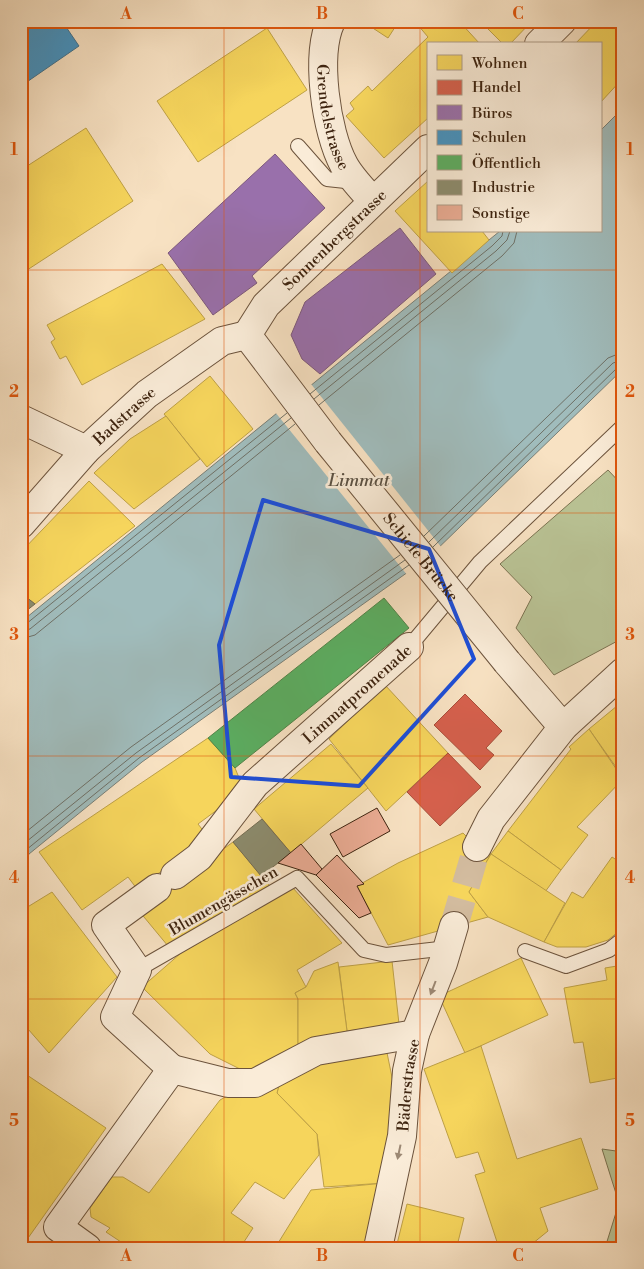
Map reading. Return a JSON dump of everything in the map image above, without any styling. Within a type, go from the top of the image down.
[{"type":"street","name":"Grendelstrasse","points":[[331,21],[327,30],[324,53],[328,109],[337,149],[344,165],[365,192]]},
{"type":"street","points":[[541,42],[562,21]]},
{"type":"street","name":"Sonnenbergstrasse","points":[[247,335],[266,305],[365,192],[427,150]]},
{"type":"street","name":"Schiefe Brücke","points":[[247,335],[283,385],[507,662],[563,727]]},
{"type":"street","name":"Badstrasse","points":[[21,524],[86,450],[147,394],[222,340],[247,335]]},
{"type":"street","points":[[21,419],[86,450]]},
{"type":"street","name":"Limmatpromenade","points":[[137,970],[106,925],[199,857],[255,784],[409,647]]},
{"type":"street","points":[[477,847],[491,819],[563,727],[623,672]]},
{"type":"street","name":"Bäderstrasse","points":[[378,1248],[402,1136],[407,1071],[415,1034],[451,937]]},
{"type":"street","points":[[137,970],[116,1017],[172,1069],[228,1083],[255,1083],[316,1050],[415,1034]]},
{"type":"street","points":[[87,1248],[58,1227],[172,1069]]},
{"type":"lane","points":[[298,146],[327,178],[365,192]]},
{"type":"lane","name":"Limmatpromenade","points":[[409,647],[480,562],[623,426]]},
{"type":"lane","name":"Blumengässchen","points":[[137,970],[297,878],[364,950],[386,955],[451,937]]},
{"type":"lane","points":[[525,951],[566,966],[609,950],[623,939]]},
{"type":"highlighted area","points":[[263,500],[429,549],[474,659],[359,786],[231,777],[219,645]]},
{"type":"green space","points":[[608,470],[623,486],[623,638],[554,675],[516,628],[532,597],[500,564]]},
{"type":"green space","points":[[602,1149],[623,1152],[623,1248],[605,1248],[619,1203]]},
{"type":"water","name":"Limmat","points":[[623,108],[623,369],[429,557],[142,762],[29,854],[21,867],[21,622],[499,232],[602,232],[602,129]]},
{"type":"pier","points":[[311,384],[442,548],[408,576],[275,412]]},
{"type":"building: Wohnen","points":[[362,21],[399,21],[388,38]]},
{"type":"building: Wohnen","points":[[420,21],[459,21],[478,42],[427,42],[427,119],[384,158],[346,116],[354,109],[350,103],[368,86],[372,91],[428,37],[417,24]]},
{"type":"building: Wohnen","points":[[480,21],[532,21],[512,42],[501,42]]},
{"type":"building: Wohnen","points":[[597,21],[613,21],[623,28],[623,78],[602,101],[602,42],[577,42]]},
{"type":"building: Wohnen","points":[[267,28],[307,90],[198,162],[157,101]]},
{"type":"building: Wohnen","points":[[86,128],[133,201],[21,274],[21,170]]},
{"type":"building: Wohnen","points":[[427,182],[427,232],[483,232],[489,240],[452,273],[395,211]]},
{"type":"building: Wohnen","points":[[162,264],[205,319],[82,385],[66,356],[60,359],[51,342],[55,339],[47,325]]},
{"type":"building: Wohnen","points":[[210,376],[253,429],[207,467],[164,414]]},
{"type":"building: Wohnen","points":[[166,416],[200,459],[134,509],[94,473],[130,439]]},
{"type":"building: Wohnen","points":[[89,481],[135,526],[35,604],[21,593],[21,552]]},
{"type":"building: Wohnen","points":[[385,685],[448,753],[386,811],[329,739]]},
{"type":"building: Wohnen","points":[[623,701],[623,777],[589,729]]},
{"type":"building: Wohnen","points":[[589,729],[623,779],[577,827],[588,835],[561,870],[508,831],[571,749],[569,747]]},
{"type":"building: Wohnen","points":[[208,738],[235,768],[244,790],[198,824],[208,837],[137,889],[128,877],[82,910],[39,852]]},
{"type":"building: Wohnen","points":[[331,744],[368,788],[291,853],[254,809]]},
{"type":"building: Wohnen","points":[[508,831],[561,870],[545,892],[491,854]]},
{"type":"building: Wohnen","points":[[463,833],[477,847],[491,854],[469,892],[488,917],[388,945],[357,886],[398,863]]},
{"type":"building: Wohnen","points":[[233,842],[270,886],[168,946],[139,911]]},
{"type":"building: Wohnen","points":[[491,854],[565,903],[544,942],[488,917],[469,892]]},
{"type":"building: Wohnen","points":[[612,857],[623,864],[623,926],[608,940],[586,947],[557,947],[544,942],[572,892],[583,898]]},
{"type":"building: Wohnen","points":[[293,888],[342,943],[297,970],[306,987],[295,993],[298,999],[298,1046],[250,1074],[210,1054],[142,987],[181,953]]},
{"type":"building: Wohnen","points":[[52,892],[117,977],[49,1053],[21,1021],[21,911]]},
{"type":"building: Wohnen","points":[[521,958],[548,1015],[465,1053],[439,996]]},
{"type":"building: Wohnen","points":[[392,961],[399,1024],[347,1031],[339,967]]},
{"type":"building: Wohnen","points":[[338,962],[347,1031],[298,1046],[298,999],[295,993],[306,987],[314,971]]},
{"type":"building: Wohnen","points":[[623,965],[623,1077],[590,1083],[583,1042],[574,1043],[564,988],[607,980],[605,968]]},
{"type":"building: Wohnen","points":[[385,1043],[395,1092],[385,1183],[324,1187],[317,1134],[277,1093],[279,1085],[320,1059]]},
{"type":"building: Wohnen","points":[[481,1046],[517,1159],[581,1138],[598,1189],[540,1208],[548,1231],[527,1248],[499,1248],[475,1175],[485,1172],[478,1152],[456,1158],[424,1069]]},
{"type":"building: Wohnen","points":[[21,1071],[106,1128],[21,1248]]},
{"type":"building: Wohnen","points":[[247,1085],[279,1085],[277,1093],[317,1134],[319,1155],[284,1199],[255,1182],[231,1213],[253,1228],[240,1248],[130,1248],[106,1232],[110,1228],[91,1217],[90,1208],[112,1177],[123,1177],[149,1193],[220,1100]]},
{"type":"building: Wohnen","points":[[385,1183],[366,1248],[275,1248],[311,1190]]},
{"type":"building: Wohnen","points":[[407,1204],[464,1218],[458,1242],[477,1248],[396,1248]]},
{"type":"building: Handel","points":[[465,694],[502,731],[486,748],[494,755],[480,770],[434,725]]},
{"type":"building: Handel","points":[[448,753],[481,787],[440,826],[407,792]]},
{"type":"building: Büros","points":[[275,154],[325,208],[252,276],[257,283],[213,315],[168,253]]},
{"type":"building: Büros","points":[[400,228],[436,274],[320,374],[302,359],[291,335],[305,302]]},
{"type":"building: Schulen","points":[[21,21],[62,21],[79,46],[21,86]]},
{"type":"building: Öffentlich","points":[[384,598],[409,628],[235,768],[208,738]]},
{"type":"building: Industrie","points":[[21,593],[35,604],[21,615]]},
{"type":"building: Industrie","points":[[262,819],[291,853],[261,876],[233,842]]},
{"type":"building: Sonstige","points":[[377,808],[390,831],[343,857],[330,834]]},
{"type":"building: Sonstige","points":[[301,844],[322,869],[316,875],[278,863]]},
{"type":"building: Sonstige","points":[[337,855],[364,884],[357,886],[371,913],[359,918],[316,875]]},
{"type":"tunnel","points":[[454,926],[477,847]]}]
